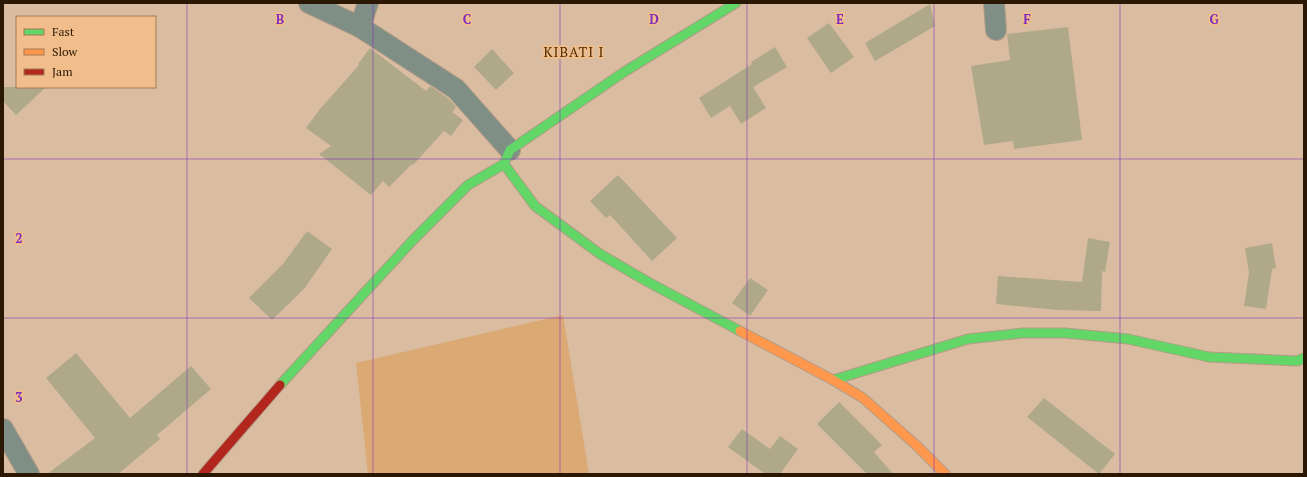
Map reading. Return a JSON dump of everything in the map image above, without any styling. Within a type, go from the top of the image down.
[{"type":"street","points":[[309,3],[360,27],[456,89],[507,157],[535,206],[600,254],[648,282],[833,380],[863,398],[946,474]]},
{"type":"street","points":[[360,27],[368,3]]},
{"type":"street","points":[[203,474],[265,402],[413,240],[468,185],[624,72],[736,3]]},
{"type":"street","points":[[994,3],[996,30]]},
{"type":"street","points":[[833,380],[968,339],[1022,333],[1065,333],[1128,339],[1209,357],[1297,361],[1304,358]]},
{"type":"street","points":[[3,429],[29,474]]},
{"type":"shaded area","points":[[563,315],[589,474],[368,474],[356,363]]},
{"type":"building","points":[[930,4],[935,26],[875,61],[865,43]]},
{"type":"building","points":[[829,23],[854,57],[831,73],[807,38]]},
{"type":"building","points":[[1068,27],[1082,140],[1014,149],[1013,141],[984,145],[971,66],[1010,60],[1007,34]]},
{"type":"building","points":[[775,47],[787,67],[753,87],[766,108],[741,124],[730,106],[711,118],[699,98],[752,64],[751,62]]},
{"type":"building","points":[[370,48],[426,91],[430,86],[448,98],[456,107],[452,112],[463,120],[451,136],[444,131],[413,165],[412,164],[389,187],[383,181],[371,195],[319,154],[331,146],[306,128],[320,109],[359,65],[358,64]]},
{"type":"building","points":[[492,49],[514,73],[496,90],[474,67]]},
{"type":"building","points":[[3,87],[45,88],[16,115],[3,101]]},
{"type":"building","points":[[618,175],[677,238],[652,261],[610,215],[606,218],[590,201]]},
{"type":"building","points":[[307,231],[332,249],[304,289],[272,320],[249,298],[283,264]]},
{"type":"building","points":[[1088,238],[1110,242],[1105,272],[1102,271],[1101,311],[1057,310],[996,304],[998,276],[1082,282]]},
{"type":"building","points":[[1272,243],[1276,268],[1272,269],[1266,309],[1244,306],[1249,273],[1245,248]]},
{"type":"building","points":[[750,278],[768,290],[750,316],[732,303]]},
{"type":"building","points":[[76,353],[130,418],[191,366],[211,389],[157,435],[160,439],[118,474],[47,474],[95,438],[46,378]]},
{"type":"building","points":[[1044,398],[1115,454],[1099,474],[1027,417]]},
{"type":"building","points":[[839,402],[882,445],[874,452],[893,474],[867,474],[817,424]]},
{"type":"building","points":[[742,429],[770,449],[780,436],[798,449],[780,474],[765,474],[728,447]]},
{"type":"traffic: fast","points":[[280,385],[413,240],[468,185],[504,164],[510,150],[624,72],[736,3]]},
{"type":"traffic: fast","points":[[504,164],[535,206],[600,254],[648,282],[740,331]]},
{"type":"traffic: fast","points":[[833,380],[968,339],[1022,333],[1065,333],[1128,339],[1209,357],[1297,361],[1304,358]]},
{"type":"traffic: slow","points":[[740,331],[833,380],[863,398],[916,445],[945,474]]},
{"type":"traffic: jam","points":[[203,474],[280,385]]},
{"type":"district","name":"KIBATI I","points":[[574,52]]}]
